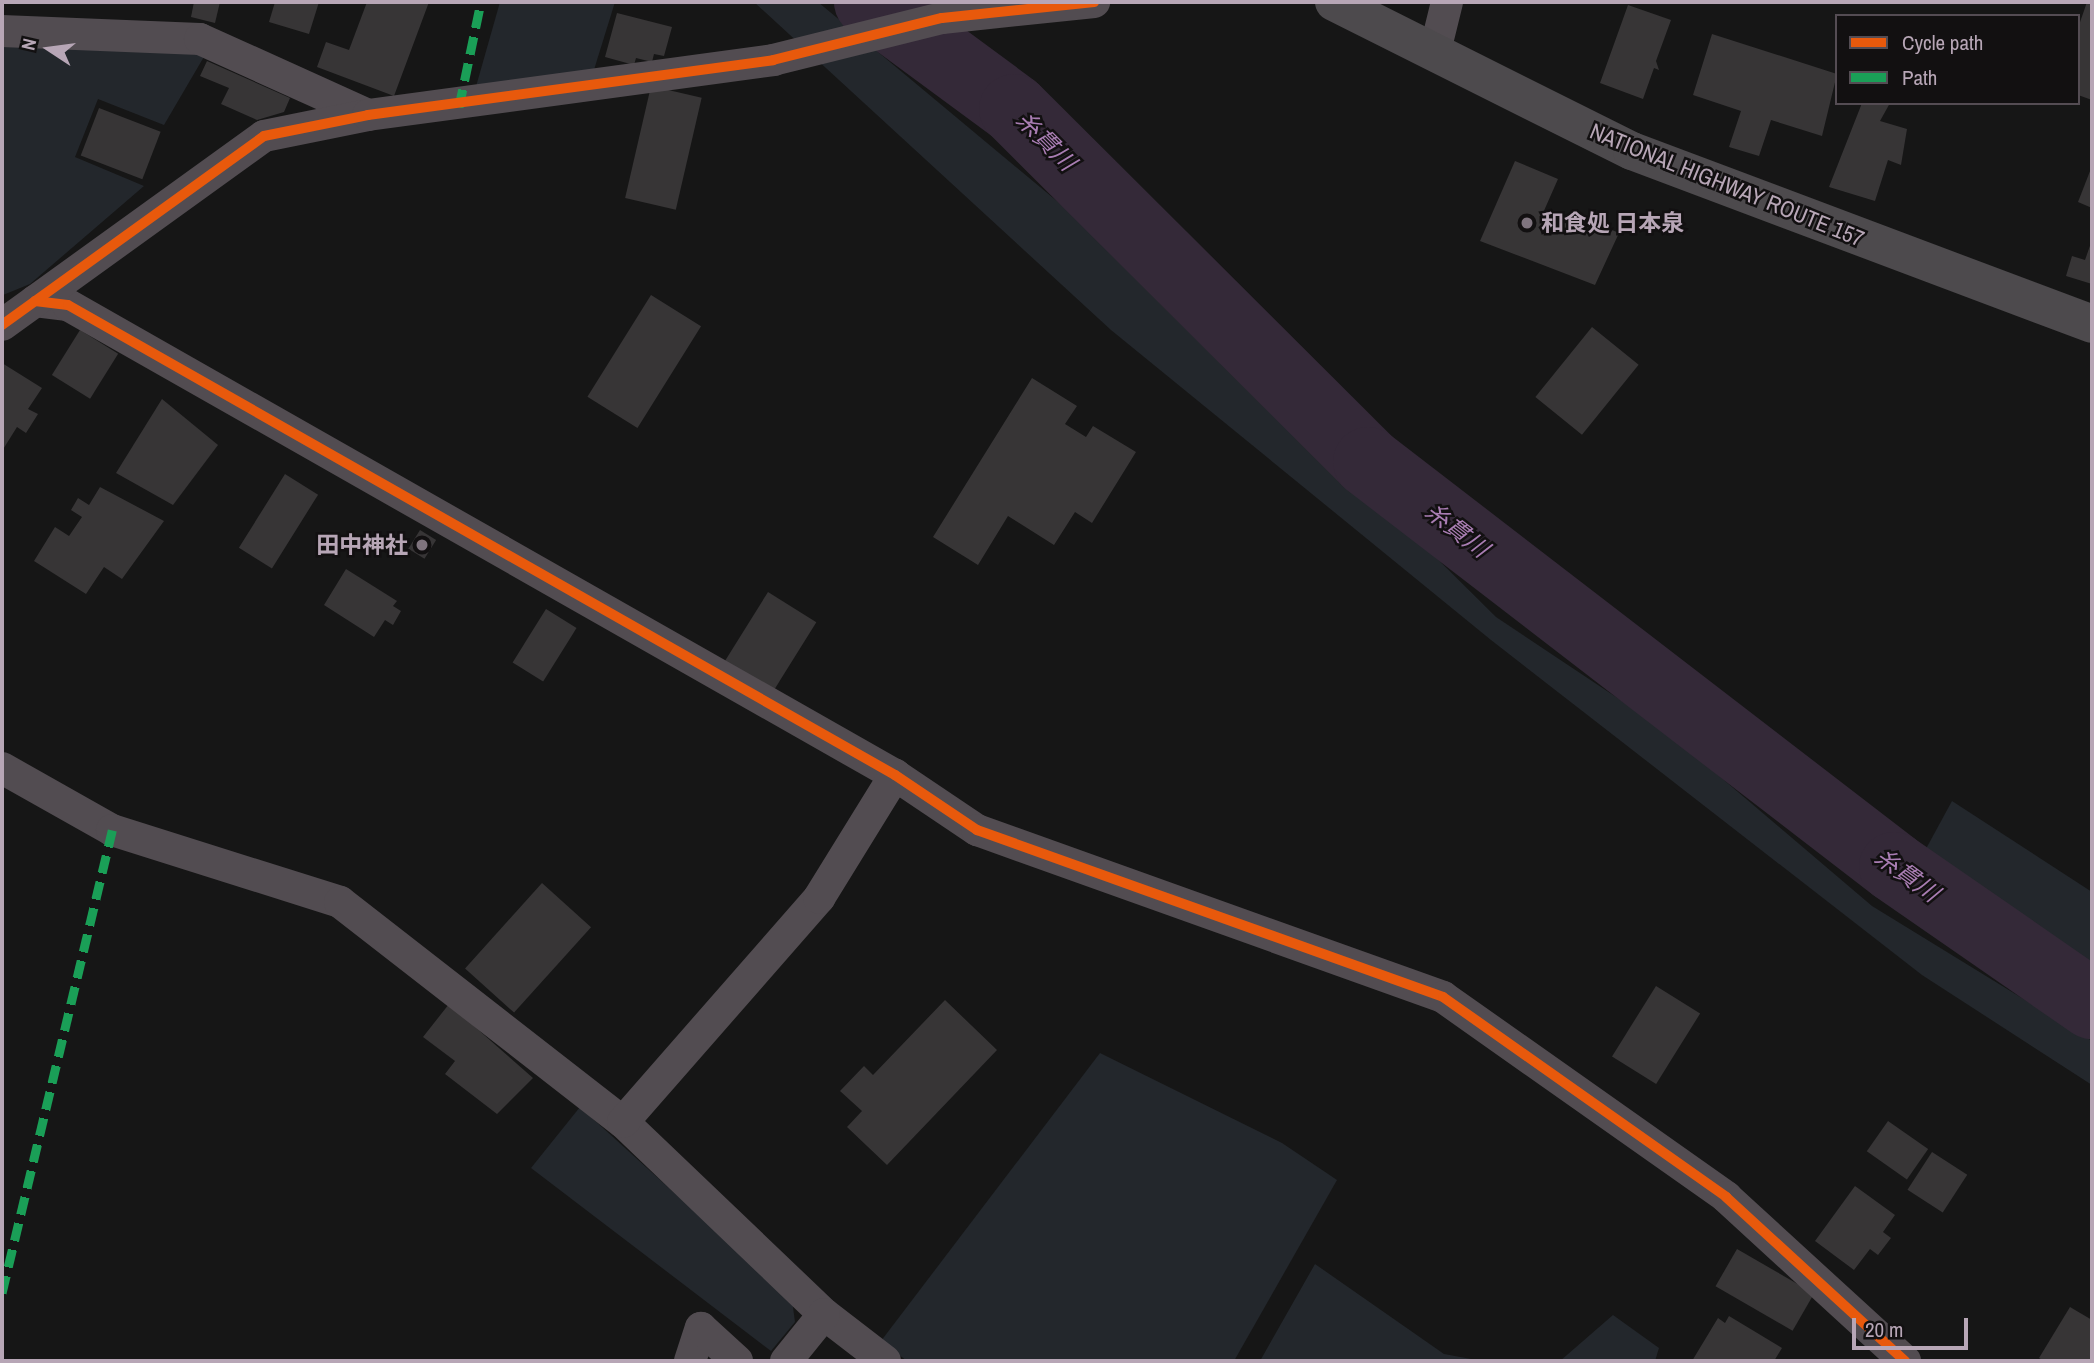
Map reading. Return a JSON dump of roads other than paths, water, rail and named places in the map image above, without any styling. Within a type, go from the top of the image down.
[{"type":"highway","name":"NATIONAL HIGHWAY ROUTE 157","points":[[1334,2],[1632,151],[2092,324]]},
{"type":"street","points":[[3,324],[264,136],[368,115],[460,107],[798,53],[942,18],[1094,2]]},
{"type":"street","points":[[1435,51],[1447,2]]},
{"type":"street","points":[[2,31],[200,39],[368,115]]},
{"type":"street","points":[[35,301],[68,305],[895,775],[977,830],[1443,997],[1726,1197],[1905,1361]]},
{"type":"street","points":[[2,768],[112,830],[249,868],[340,902],[624,1122],[824,1314],[885,1361]]},
{"type":"street","points":[[624,1122],[818,898],[895,775]]},
{"type":"street","points":[[786,1361],[824,1314]]},
{"type":"street","points":[[690,1361],[701,1328],[737,1361]]},
{"type":"waterway","name":"糸貫川","points":[[869,2],[1014,109],[1368,462],[1894,867],[2092,1004]]},
{"type":"place","name":"和食処 日本泉","points":[[1527,223]]},
{"type":"place","name":"田中神社","points":[[422,545]]}]
